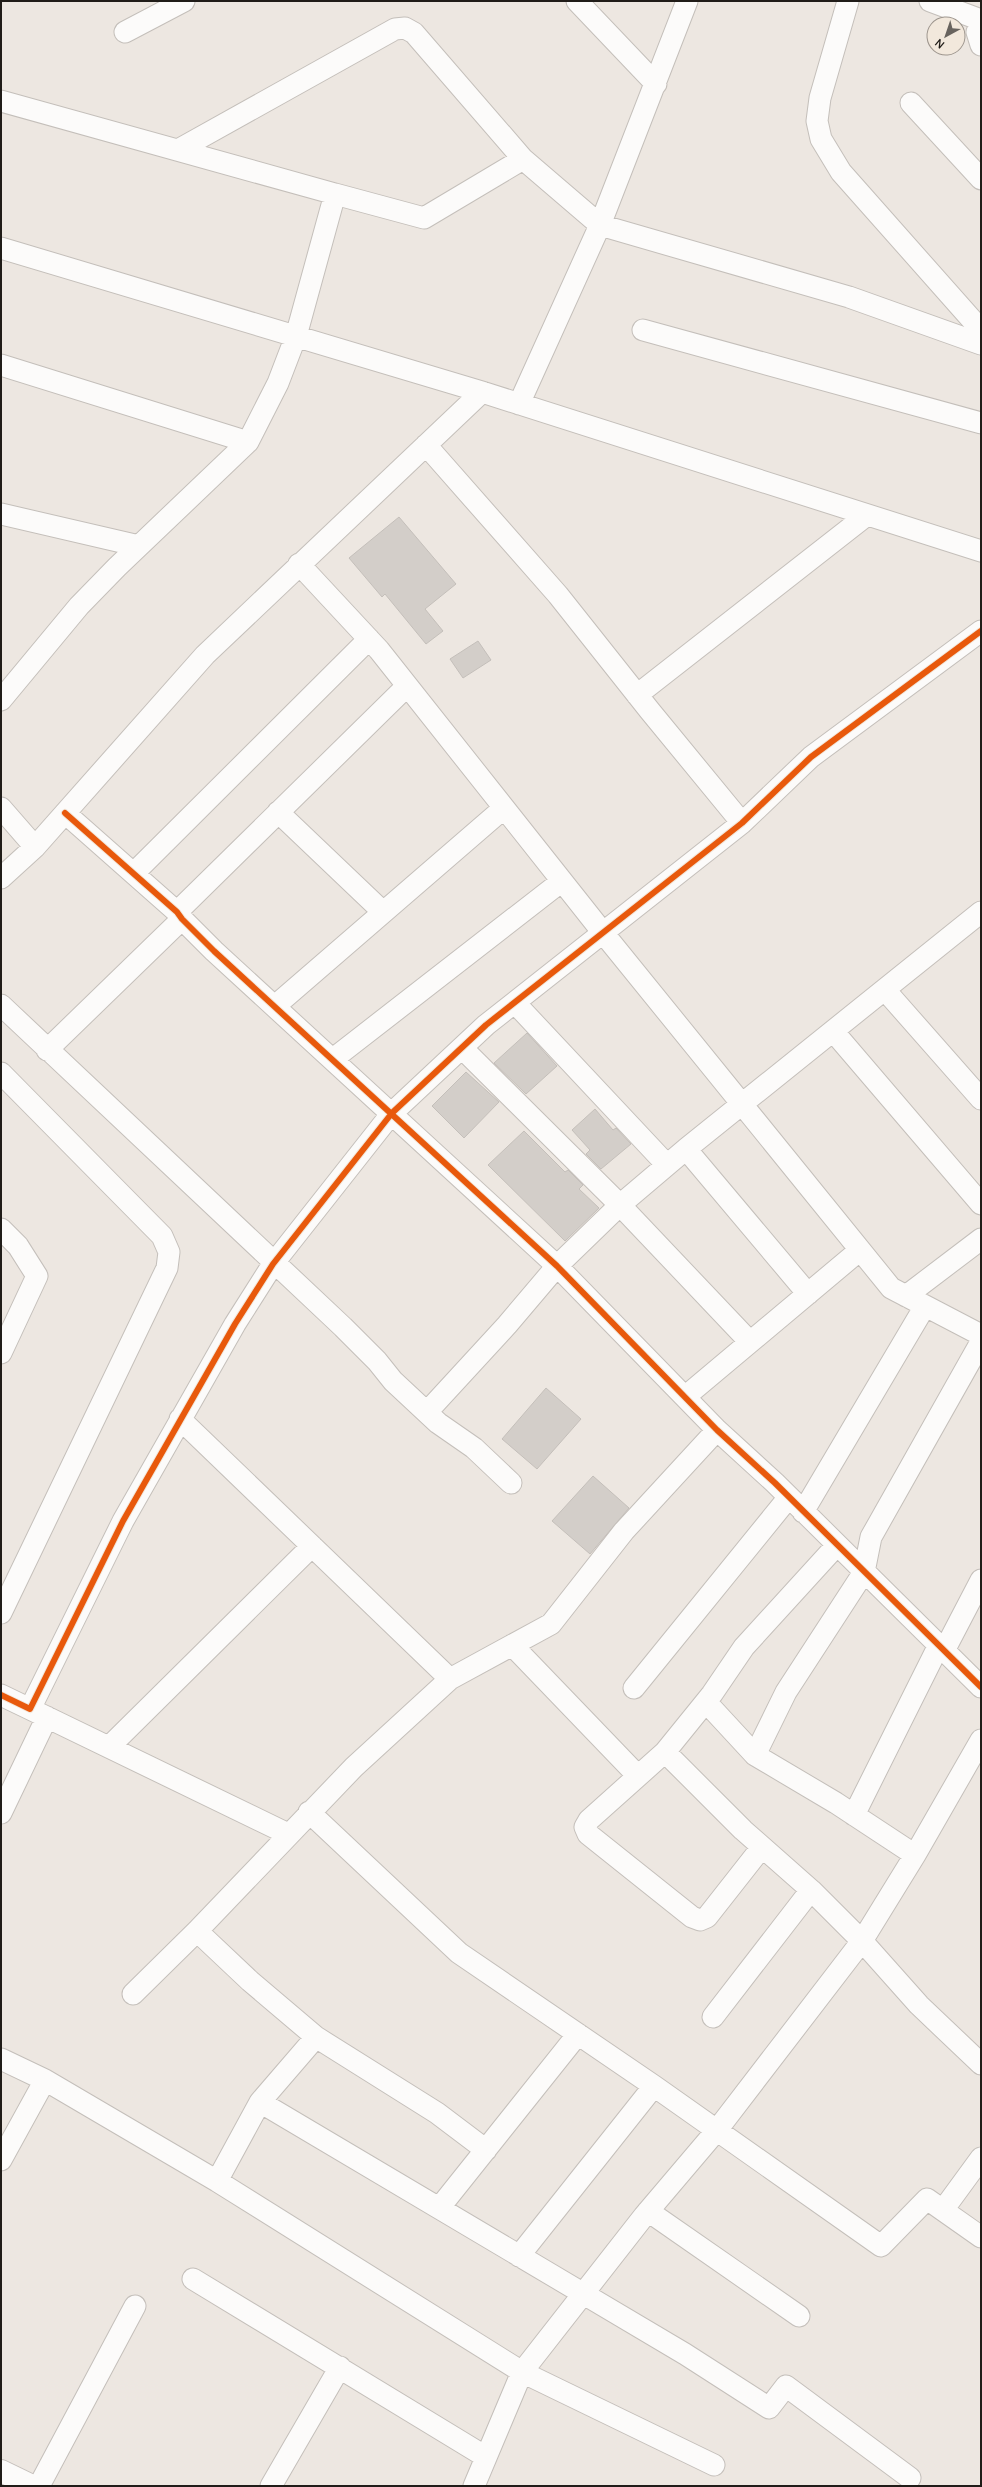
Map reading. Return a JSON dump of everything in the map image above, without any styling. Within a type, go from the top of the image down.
[{"type":"main road","points":[[1,2471],[32,2486]]},
{"type":"street","points":[[125,32],[184,1]]},
{"type":"street","points":[[577,1],[656,84]]},
{"type":"street","points":[[519,404],[600,225],[687,1]]},
{"type":"street","points":[[848,1],[820,98],[817,121],[821,139],[841,172],[981,330]]},
{"type":"street","points":[[930,1],[981,20]]},
{"type":"street","points":[[981,25],[977,32],[981,45]]},
{"type":"street","points":[[178,150],[394,29],[405,28],[414,33],[524,160],[600,225],[849,297],[981,344]]},
{"type":"street","points":[[1,101],[424,218],[524,160]]},
{"type":"street","points":[[911,103],[981,179]]},
{"type":"street","points":[[1,700],[79,606],[139,546],[248,442],[278,382],[296,336],[335,194]]},
{"type":"street","points":[[1,248],[482,392],[981,551]]},
{"type":"street","points":[[643,330],[981,423]]},
{"type":"street","points":[[1,365],[248,442]]},
{"type":"street","points":[[1,878],[35,847],[205,655],[299,564],[482,392]]},
{"type":"street","points":[[426,445],[558,596],[637,695],[742,822]]},
{"type":"street","points":[[1,514],[139,546]]},
{"type":"street","points":[[637,695],[867,515]]},
{"type":"street","points":[[299,564],[369,639],[604,934],[891,1288],[981,1335]]},
{"type":"street","points":[[1,1813],[38,1713],[123,1521],[235,1324],[273,1264],[392,1113],[462,1048],[515,1003],[604,934],[742,822],[812,756],[981,631]]},
{"type":"street","points":[[134,873],[369,639]]},
{"type":"street","points":[[47,1050],[180,915],[278,812],[407,686]]},
{"type":"street","points":[[1,808],[35,847]]},
{"type":"street","points":[[275,1006],[504,808]]},
{"type":"street","points":[[278,812],[383,912]]},
{"type":"street","points":[[65,813],[180,915],[275,1006],[557,1266],[718,1430],[789,1497],[981,1687]]},
{"type":"street","points":[[334,1059],[562,881]]},
{"type":"street","points":[[427,1412],[507,1325],[557,1266],[620,1205],[686,1149],[833,1031],[978,920]]},
{"type":"street","points":[[885,990],[981,1099]]},
{"type":"street","points":[[515,1003],[667,1165]]},
{"type":"street","points":[[1,1005],[273,1264],[343,1327],[377,1361],[393,1381],[438,1423],[474,1448],[511,1483]]},
{"type":"street","points":[[833,1031],[981,1204]]},
{"type":"street","points":[[462,1048],[620,1205],[750,1342]]},
{"type":"street","points":[[1,1073],[162,1236],[169,1252],[167,1268],[1,1613]]},
{"type":"street","points":[[686,1149],[808,1294]]},
{"type":"street","points":[[1,1229],[18,1246],[37,1276],[1,1352]]},
{"type":"street","points":[[906,1296],[981,1239]]},
{"type":"street","points":[[686,1396],[860,1250]]},
{"type":"street","points":[[803,1512],[925,1306]]},
{"type":"street","points":[[755,1755],[786,1692],[864,1572],[871,1537],[981,1342]]},
{"type":"street","points":[[180,1419],[450,1679]]},
{"type":"street","points":[[133,1994],[197,1931],[354,1766],[450,1679],[551,1624],[624,1531],[718,1430]]},
{"type":"street","points":[[634,1688],[789,1497]]},
{"type":"street","points":[[762,1847],[707,1917],[700,1920],[692,1917],[588,1834],[585,1827],[589,1820],[665,1752],[706,1702],[744,1647],[836,1545]]},
{"type":"street","points":[[109,1747],[312,1546]]},
{"type":"street","points":[[854,1815],[942,1648],[981,1580]]},
{"type":"street","points":[[512,1645],[638,1776]]},
{"type":"street","points":[[1,1695],[288,1834]]},
{"type":"street","points":[[706,1702],[755,1755],[854,1815],[915,1855]]},
{"type":"street","points":[[474,2486],[522,2372],[648,2212],[717,2130],[862,1941],[915,1855],[981,1740]]},
{"type":"street","points":[[665,1752],[762,1847],[811,1890],[862,1941],[919,2005],[981,2064]]},
{"type":"street","points":[[309,1812],[459,1953],[654,2086],[881,2246],[927,2199],[981,2237]]},
{"type":"street","points":[[713,2017],[811,1890]]},
{"type":"street","points":[[197,1931],[250,1981],[316,2038],[437,2113],[486,2150]]},
{"type":"street","points":[[440,2207],[578,2034]]},
{"type":"street","points":[[217,2181],[260,2102],[316,2038]]},
{"type":"street","points":[[1,2059],[45,2080],[217,2181],[522,2372],[714,2465]]},
{"type":"street","points":[[1,2160],[45,2080]]},
{"type":"street","points":[[519,2256],[654,2086]]},
{"type":"street","points":[[260,2102],[440,2207],[519,2256],[686,2354],[769,2408],[786,2386],[910,2478]]},
{"type":"street","points":[[943,2210],[981,2158]]},
{"type":"street","points":[[648,2212],[799,2316]]},
{"type":"street","points":[[193,2279],[486,2457]]},
{"type":"street","points":[[40,2486],[135,2306]]},
{"type":"street","points":[[271,2486],[340,2368]]},
{"type":"building","points":[[399,517],[456,584],[425,609],[443,631],[426,644],[385,594],[382,597],[349,558]]},
{"type":"building","points":[[478,641],[491,660],[463,678],[450,659]]},
{"type":"building","points":[[527,1033],[557,1066],[526,1094],[494,1063]]},
{"type":"building","points":[[466,1072],[499,1102],[464,1138],[432,1106]]},
{"type":"building","points":[[595,1109],[613,1130],[616,1128],[631,1144],[601,1169],[586,1154],[590,1150],[572,1130]]},
{"type":"building","points":[[524,1131],[565,1172],[568,1170],[583,1185],[579,1189],[599,1208],[565,1241],[488,1165]]},
{"type":"building","points":[[546,1388],[581,1419],[537,1469],[502,1439]]},
{"type":"building","points":[[593,1476],[629,1508],[590,1554],[552,1521]]},
{"type":"cycle path","points":[[1,1695],[30,1709],[123,1521],[235,1324],[273,1264],[392,1113],[486,1025],[742,823],[811,757],[981,631]]},
{"type":"cycle path","points":[[65,813],[177,912],[214,951],[557,1266],[717,1430],[775,1483],[981,1687]]}]
